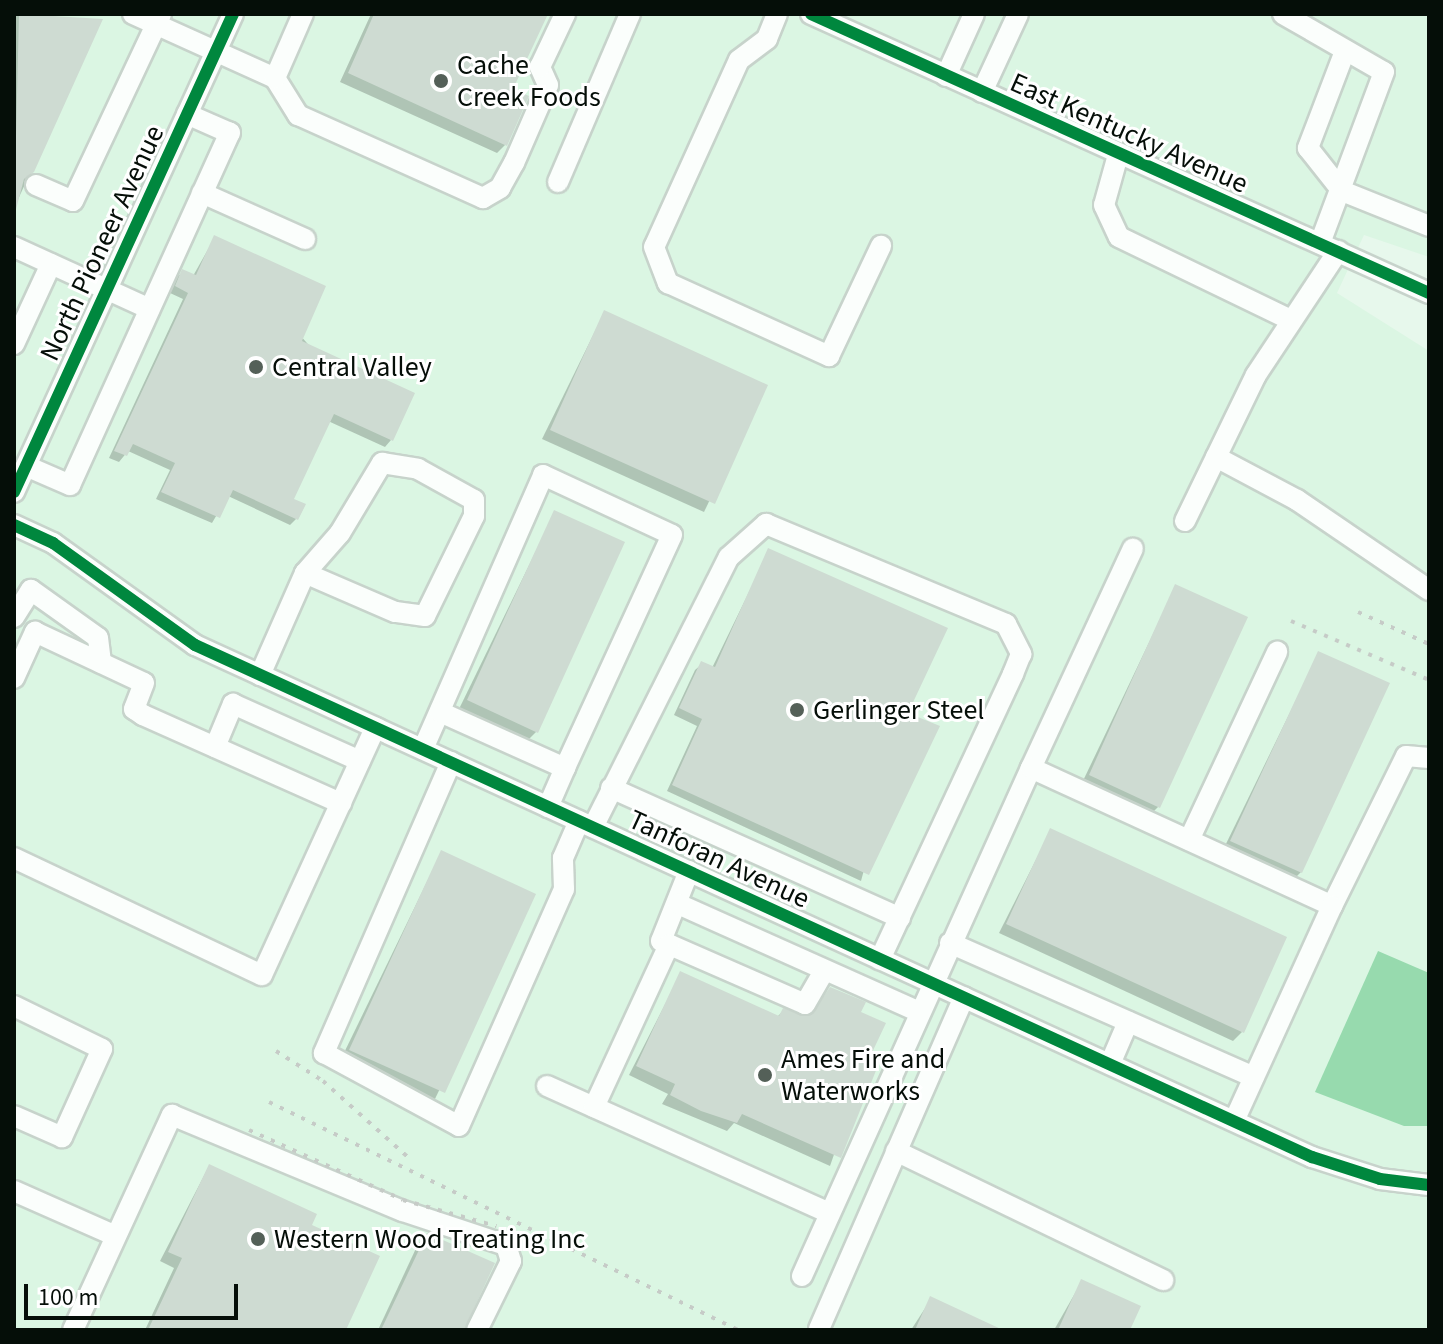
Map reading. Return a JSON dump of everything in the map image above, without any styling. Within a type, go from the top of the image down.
[{"type":"street","points":[[133,14],[159,20],[215,53],[275,78],[298,115],[483,198],[500,188],[514,163],[548,85],[540,67],[565,14]]},
{"type":"street","name":"North Pioneer Avenue","points":[[14,492],[233,14]]},
{"type":"street","points":[[275,78],[303,14]]},
{"type":"street","points":[[558,182],[630,14]]},
{"type":"street","points":[[777,14],[767,39],[739,60],[654,247],[668,283],[829,356],[881,246]]},
{"type":"street","name":"East Kentucky Avenue","points":[[811,14],[1429,293]]},
{"type":"street","points":[[946,76],[974,14]]},
{"type":"street","points":[[982,92],[1018,14]]},
{"type":"street","points":[[1185,521],[1329,247],[1342,191],[1384,85],[1384,72],[1283,14]]},
{"type":"street","points":[[36,185],[73,201],[159,20]]},
{"type":"street","points":[[1345,51],[1308,134],[1308,148],[1342,191],[1429,226]]},
{"type":"street","points":[[26,466],[70,485],[230,133],[187,114]]},
{"type":"street","points":[[1118,155],[1104,205],[1119,237],[1289,319]]},
{"type":"street","points":[[202,193],[305,239]]},
{"type":"street","points":[[14,247],[150,309]]},
{"type":"street","points":[[14,344],[51,264]]},
{"type":"street","points":[[1216,457],[1297,500],[1429,590]]},
{"type":"street","points":[[260,675],[305,573],[340,533],[382,463],[418,469],[474,500],[474,516],[425,616],[395,612],[305,573]]},
{"type":"street","points":[[423,749],[543,475],[672,535],[548,807]]},
{"type":"street","points":[[451,762],[324,1053],[459,1126],[564,889],[563,858],[611,788],[729,557],[766,524],[1006,624],[1021,654],[880,959]]},
{"type":"street","name":"Tanforan Avenue","points":[[14,525],[75,557],[174,634],[260,675],[1234,1121],[1349,1170],[1429,1185]]},
{"type":"street","points":[[802,1276],[950,943],[1133,548]]},
{"type":"street","points":[[14,617],[31,590],[41,595],[98,638],[101,663]]},
{"type":"street","points":[[14,678],[35,632],[144,683],[134,709],[341,803]]},
{"type":"street","points":[[1189,840],[1277,652]]},
{"type":"street","points":[[215,747],[233,704],[360,761]]},
{"type":"street","points":[[440,712],[565,768]]},
{"type":"street","points":[[14,858],[262,975],[375,728]]},
{"type":"street","points":[[1234,1121],[1332,906],[1406,756],[1429,758]]},
{"type":"street","points":[[1031,768],[1332,906]]},
{"type":"street","points":[[611,788],[900,918]]},
{"type":"street","points":[[689,871],[661,941],[805,1004],[825,970]]},
{"type":"street","points":[[678,904],[919,1012]]},
{"type":"street","points":[[950,943],[1254,1077]]},
{"type":"street","points":[[594,1107],[669,945]]},
{"type":"street","points":[[819,1329],[964,997]]},
{"type":"street","points":[[14,1006],[102,1049],[62,1137],[14,1116]]},
{"type":"street","points":[[1110,1064],[1128,1022]]},
{"type":"street","points":[[547,1086],[829,1213]]},
{"type":"street","points":[[73,1330],[172,1115],[403,1211],[506,1245],[511,1261],[477,1330]]},
{"type":"street","points":[[896,1151],[1163,1280]]},
{"type":"street","points":[[14,1191],[116,1236]]},
{"type":"shaded area","points":[[14,14],[1429,14],[1429,257],[1364,235],[1337,293],[1429,351],[1429,1330],[14,1330]]},
{"type":"shaded area","points":[[1378,951],[1429,973],[1429,1126],[1404,1126],[1315,1092]]},
{"type":"building","points":[[19,14],[103,19],[34,172],[24,179],[14,217]]},
{"type":"building","name":"Cache Creek Foods","points":[[374,14],[548,14],[513,89],[529,96],[507,146],[348,73]]},
{"type":"building","name":"Central Valley","points":[[214,235],[326,286],[302,341],[415,393],[393,441],[334,414],[294,499],[306,504],[298,520],[233,490],[220,518],[161,492],[175,463],[133,444],[127,456],[114,451],[188,293],[175,286],[182,269],[196,275]]},
{"type":"building","points":[[604,310],[768,385],[715,504],[550,430]]},
{"type":"building","points":[[554,510],[625,542],[538,733],[467,700]]},
{"type":"building","name":"Gerlinger Steel","points":[[768,548],[948,628],[908,713],[940,726],[869,875],[672,785],[702,719],[679,708],[701,661],[715,667]]},
{"type":"building","points":[[1175,584],[1248,617],[1160,808],[1089,775]]},
{"type":"building","points":[[1318,651],[1390,683],[1302,873],[1230,841]]},
{"type":"building","points":[[1050,828],[1287,937],[1244,1033],[1006,924]]},
{"type":"building","points":[[441,850],[536,894],[445,1093],[349,1050]]},
{"type":"building","name":"Ames Fire and Waterworks","points":[[680,971],[779,1016],[783,1008],[811,1015],[830,987],[866,1002],[861,1012],[886,1023],[869,1059],[879,1063],[841,1158],[742,1114],[737,1123],[701,1111],[670,1095],[675,1084],[636,1066]]},
{"type":"building","name":"Western Wood Treating Inc","points":[[209,1164],[317,1214],[312,1225],[380,1256],[346,1330],[148,1330],[182,1258],[168,1252]]},
{"type":"building","name":"Western Wood Treating Inc","points":[[427,1233],[495,1263],[464,1330],[381,1330]]},
{"type":"building","points":[[1081,1279],[1141,1306],[1130,1330],[1058,1330]]},
{"type":"building","points":[[930,1296],[1003,1330],[915,1330]]},
{"type":"railway","points":[[1358,612],[1429,644]]},
{"type":"railway","points":[[1291,621],[1429,680]]},
{"type":"railway","points":[[276,1051],[323,1081],[411,1160]]},
{"type":"railway","points":[[269,1102],[738,1330]]},
{"type":"railway","points":[[249,1130],[403,1200],[496,1226]]},
{"type":"cycle path","points":[[14,492],[233,14]]},
{"type":"cycle path","points":[[811,14],[1429,293]]},
{"type":"cycle path","points":[[14,525],[53,543],[195,645],[1312,1157],[1380,1179],[1429,1185]]},
{"type":"place","name":"Cache Creek Foods","points":[[441,81]]},
{"type":"place","name":"Central Valley","points":[[256,367]]},
{"type":"place","name":"Gerlinger Steel","points":[[797,710]]},
{"type":"place","name":"Ames Fire and Waterworks","points":[[765,1075]]},
{"type":"place","name":"Western Wood Treating Inc","points":[[258,1239]]}]
